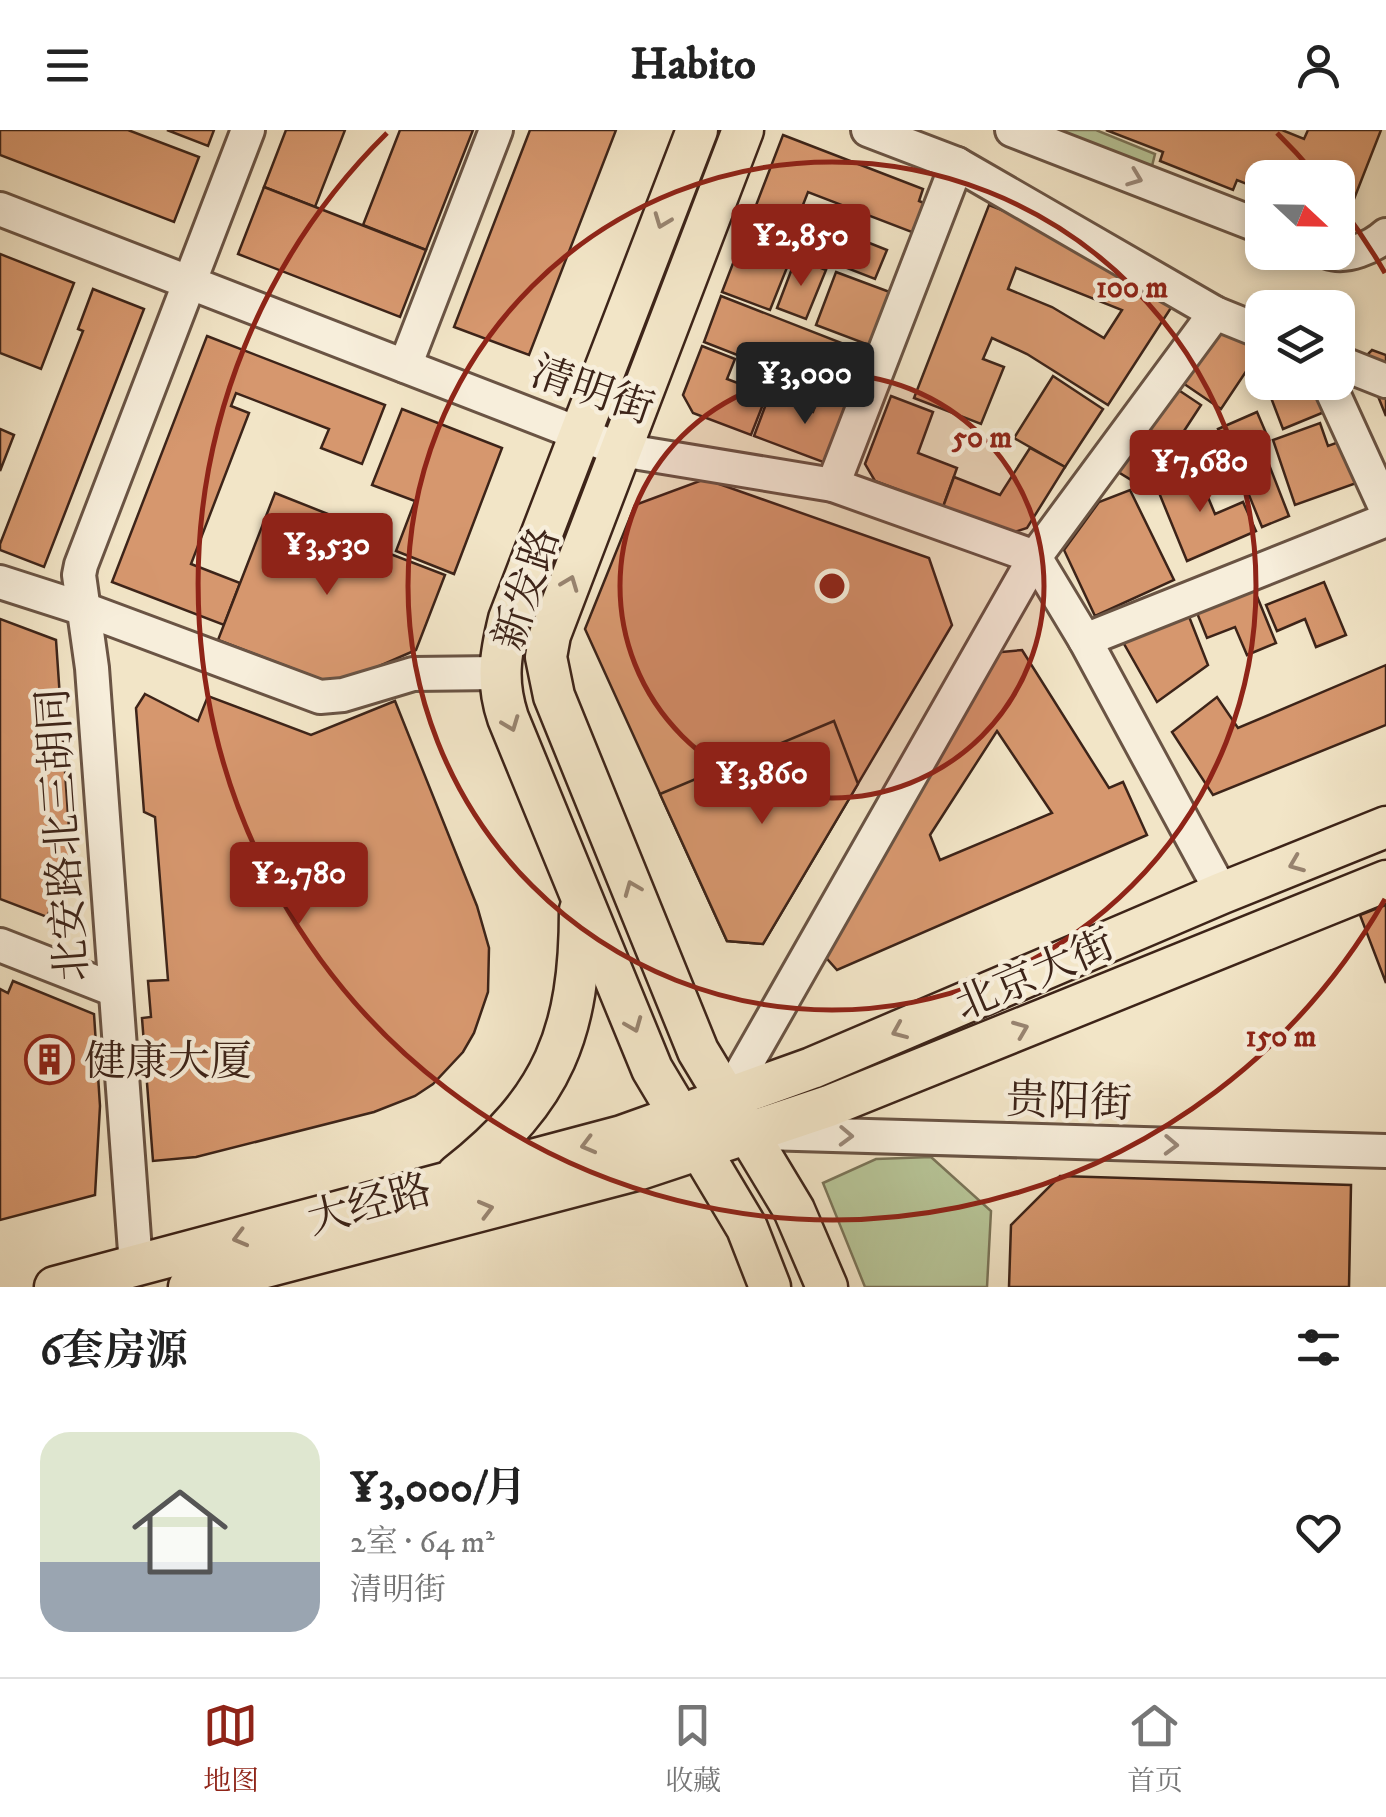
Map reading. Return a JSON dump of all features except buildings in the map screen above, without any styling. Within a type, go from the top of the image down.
[{"type":"main road","name":"新发路","points":[[697,130],[509,620],[498,673],[508,718],[652,1069],[747,1228],[770,1287]]},
{"type":"main road","name":"新发路","points":[[743,130],[550,635],[546,657],[549,679],[698,1051],[794,1210],[826,1287]]},
{"type":"main road","name":"北京大街","points":[[681,1115],[812,1068],[1222,893],[1386,828]]},
{"type":"main road","name":"北京大街","points":[[700,1149],[829,1106],[1386,881]]},
{"type":"main road","points":[[448,1182],[515,1124],[550,1074],[562,1046],[576,987],[580,896]]},
{"type":"main road","name":"大经路","points":[[55,1287],[622,1136],[681,1115]]},
{"type":"main road","name":"大经路","points":[[189,1287],[640,1169],[700,1149]]},
{"type":"street","name":"北安路北三胡同","points":[[136,1266],[92,668],[79,575],[248,130]]},
{"type":"street","points":[[406,366],[496,130]]},
{"type":"street","points":[[868,130],[957,164],[1216,313],[1245,325]]},
{"type":"street","points":[[1012,130],[1245,220]]},
{"type":"street","points":[[833,484],[957,164]]},
{"type":"street","name":"清明街","points":[[0,208],[621,450],[833,484],[1035,557]]},
{"type":"street","points":[[1355,251],[1383,243]]},
{"type":"street","points":[[727,1098],[1035,557],[1216,313]]},
{"type":"street","points":[[1355,369],[1386,381]]},
{"type":"street","points":[[1336,400],[1386,509]]},
{"type":"street","points":[[1086,640],[1386,520]]},
{"type":"street","points":[[1035,557],[1086,640],[1222,893]]},
{"type":"street","points":[[0,582],[320,696],[342,696],[413,674],[498,673]]},
{"type":"street","points":[[0,945],[115,990]]},
{"type":"street","name":"贵阳街","points":[[748,1133],[1386,1151]]},
{"type":"green space","points":[[1032,130],[1096,130],[1155,154],[1152,166],[1137,171]]},
{"type":"green space","points":[[931,1157],[991,1211],[987,1287],[865,1287],[823,1183],[876,1159]]},
{"type":"place","name":"健康大厦","points":[[49,1060]]}]
